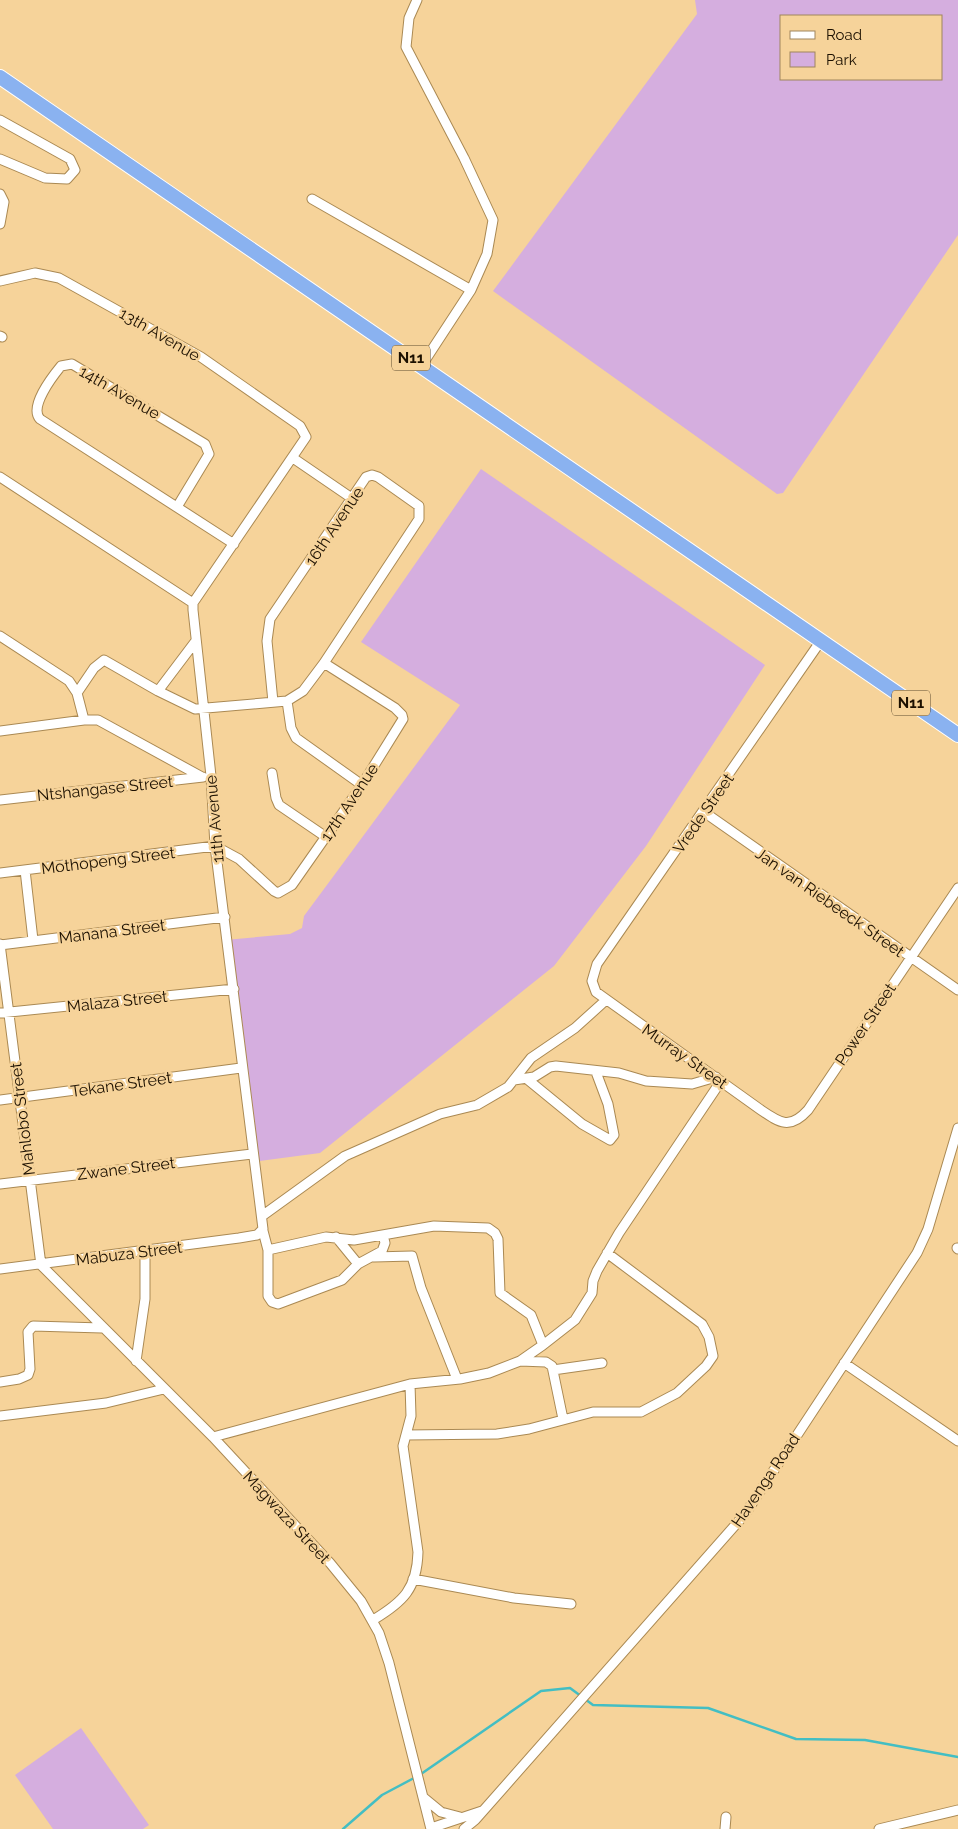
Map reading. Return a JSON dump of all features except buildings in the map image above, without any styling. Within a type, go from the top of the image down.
[{"type":"highway","name":"N11","points":[[0,77],[958,735]]},
{"type":"street","points":[[417,0],[409,18],[406,47],[464,158],[493,220],[487,254],[471,290],[422,366]]},
{"type":"street","points":[[0,120],[70,159],[75,170],[67,179],[53,180],[0,159]]},
{"type":"street","points":[[0,194],[4,202],[0,224]]},
{"type":"street","points":[[312,199],[471,290]]},
{"type":"street","name":"13th Avenue","points":[[0,281],[35,273],[59,278],[201,357],[300,426],[306,433],[306,440],[293,458]]},
{"type":"street","name":"14th Avenue","points":[[177,507],[209,454],[205,444],[72,364],[61,366],[37,404],[36,412],[38,416],[177,507],[234,544]]},
{"type":"street","points":[[0,477],[193,603],[293,458],[353,499]]},
{"type":"street","name":"16th Avenue","points":[[273,702],[267,641],[270,619],[353,499],[366,477],[376,476],[415,503],[420,509],[420,515],[324,663],[303,691],[287,701]]},
{"type":"street","name":"11th Avenue","points":[[193,603],[206,777],[234,989],[252,1154],[262,1216],[260,1233],[268,1250],[268,1296],[274,1303],[291,1300],[334,1284],[358,1264]]},
{"type":"street","points":[[0,636],[65,678],[77,692],[84,720]]},
{"type":"street","points":[[158,692],[195,642]]},
{"type":"street","name":"Vrede Street","points":[[593,986],[593,974],[597,964],[820,642]]},
{"type":"street","points":[[77,692],[94,668],[104,660],[158,692],[190,708],[202,710],[287,701],[291,728],[296,738],[362,785]]},
{"type":"street","name":"17th Avenue","points":[[215,846],[239,859],[270,888],[280,893],[292,885],[362,785],[402,722],[402,715],[390,704],[324,663]]},
{"type":"street","points":[[0,731],[84,720],[105,723],[206,777]]},
{"type":"street","points":[[272,773],[279,806],[326,837]]},
{"type":"street","name":"Ntshangase Street","points":[[0,800],[206,777]]},
{"type":"street","name":"Jan van Riebeeck Street","points":[[704,812],[958,990]]},
{"type":"street","name":"Mothopeng Street","points":[[0,873],[215,846]]},
{"type":"street","points":[[25,870],[33,940]]},
{"type":"street","name":"Power Street","points":[[781,1123],[796,1121],[808,1110],[958,888]]},
{"type":"street","name":"Manana Street","points":[[0,944],[225,917]]},
{"type":"street","name":"Mahlobo Street","points":[[0,944],[5,1013],[20,1098],[41,1265]]},
{"type":"street","name":"Murray Street","points":[[593,986],[599,996],[781,1123]]},
{"type":"street","name":"Malaza Street","points":[[5,1013],[234,989]]},
{"type":"street","points":[[262,1216],[346,1156],[440,1114],[477,1104],[508,1087],[531,1058],[575,1028],[606,1000]]},
{"type":"street","points":[[514,1080],[537,1076],[553,1066],[596,1072],[619,1072],[646,1081],[685,1083],[718,1079]]},
{"type":"street","name":"Tekane Street","points":[[0,1100],[242,1068]]},
{"type":"street","points":[[527,1079],[582,1124],[610,1140],[614,1135],[612,1117],[596,1072]]},
{"type":"street","points":[[213,1437],[410,1384],[457,1379],[489,1373],[520,1361],[543,1345],[575,1320],[592,1293],[592,1281],[607,1253],[718,1079]]},
{"type":"street","name":"Havenga Road","points":[[464,1829],[483,1811],[745,1514],[924,1240],[958,1128]]},
{"type":"street","name":"Zwane Street","points":[[0,1184],[252,1154]]},
{"type":"street","points":[[268,1250],[326,1237],[354,1240],[442,1225],[479,1227],[492,1230],[497,1236],[499,1246],[500,1293],[531,1315],[543,1345]]},
{"type":"street","name":"Mabuza Street","points":[[0,1269],[145,1251],[260,1233]]},
{"type":"street","points":[[336,1238],[358,1264],[372,1257],[385,1247],[383,1235]]},
{"type":"street","points":[[136,1361],[145,1299],[145,1251]]},
{"type":"street","points":[[406,1435],[497,1434],[530,1429],[593,1412],[632,1414],[651,1408],[686,1386],[713,1356],[702,1324],[607,1253]]},
{"type":"street","points":[[372,1257],[412,1256],[421,1288],[457,1379]]},
{"type":"street","name":"Magwaza Street","points":[[41,1265],[213,1437],[330,1562],[373,1620],[389,1663],[431,1828]]},
{"type":"street","points":[[0,1382],[19,1379],[28,1375],[28,1332],[33,1326],[102,1328]]},
{"type":"street","points":[[520,1361],[548,1363],[554,1370],[563,1419]]},
{"type":"street","points":[[554,1370],[602,1363]]},
{"type":"street","points":[[844,1363],[958,1441]]},
{"type":"street","points":[[373,1620],[397,1604],[405,1596],[413,1579],[418,1552],[403,1446],[411,1416],[410,1384]]},
{"type":"street","points":[[0,1416],[106,1403],[164,1389]]},
{"type":"street","points":[[413,1579],[514,1598],[571,1604]]},
{"type":"street","points":[[424,1798],[441,1812],[463,1818]]},
{"type":"street","points":[[883,1829],[958,1810]]},
{"type":"street","name":"Havenga Road","points":[[431,1828],[483,1811]]},
{"type":"street","points":[[725,1829],[726,1817]]},
{"type":"green space","points":[[695,0],[958,0],[958,235],[783,493],[777,494],[493,291],[697,14]]},
{"type":"green space","points":[[481,469],[765,665],[646,846],[554,966],[320,1153],[253,1162],[225,940],[290,934],[302,928],[304,916],[460,705],[361,642]]},
{"type":"green space","points":[[81,1728],[149,1825],[143,1829],[53,1829],[15,1775]]},
{"type":"waterway","points":[[421,1774],[541,1691],[570,1688],[593,1705],[708,1708],[796,1739],[865,1740],[958,1757]]},
{"type":"waterway","points":[[343,1829],[382,1795],[416,1777]]}]
